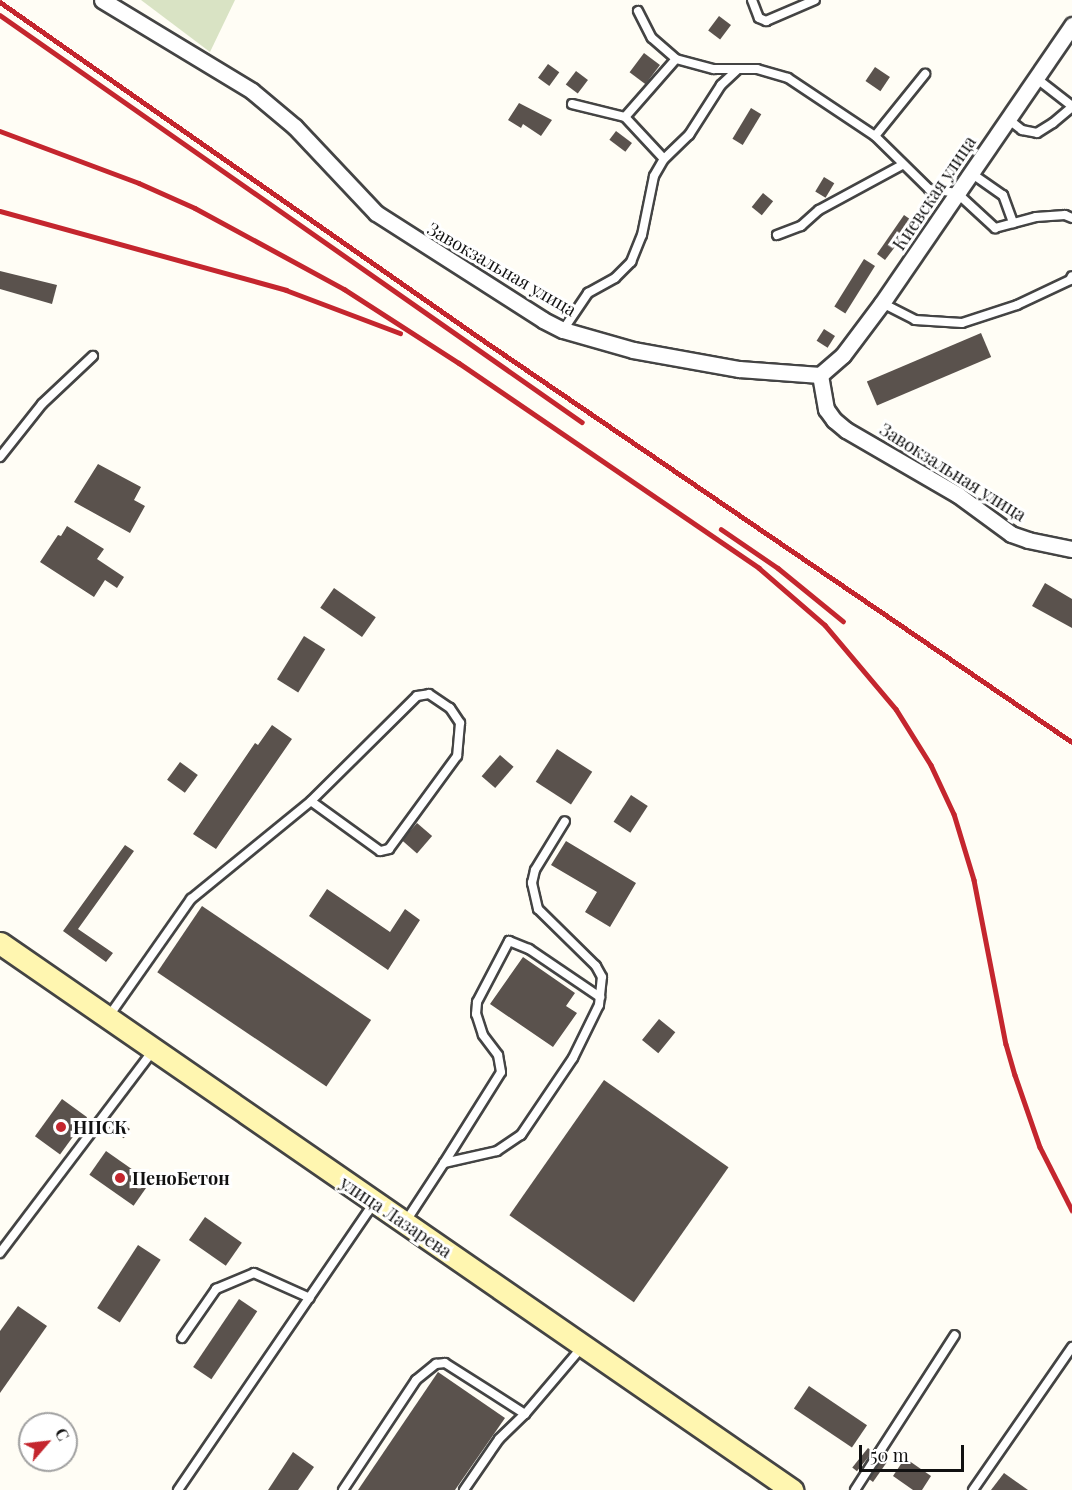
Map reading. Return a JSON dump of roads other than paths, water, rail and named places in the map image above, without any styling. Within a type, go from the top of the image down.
[{"type":"main road","name":"улица Лазарева","points":[[0,943],[792,1490]]},
{"type":"street","name":"Завокзальная улица","points":[[102,0],[252,91],[274,108],[326,159],[360,198],[396,228],[522,308],[563,330],[633,350],[739,369],[820,375],[826,409],[846,430],[958,495],[1011,534],[1028,540],[1070,544]]},
{"type":"street","name":"Киевская улица","points":[[820,375],[843,355],[882,303],[1072,25]]},
{"type":"lane","points":[[752,0],[759,18],[766,21],[815,0]]},
{"type":"lane","points":[[638,11],[652,38],[676,59],[714,69],[739,67],[772,71],[788,78],[875,136],[929,189],[957,193],[995,228],[1036,217],[1065,215],[1072,218]]},
{"type":"lane","points":[[625,117],[676,59]]},
{"type":"lane","points":[[563,330],[588,293],[615,278],[631,262],[642,235],[654,176],[664,159],[689,135],[721,85],[739,67]]},
{"type":"lane","points":[[875,136],[925,74]]},
{"type":"lane","points":[[1008,119],[1022,130],[1038,133],[1072,106],[1036,78]]},
{"type":"lane","points":[[572,104],[625,117],[664,159]]},
{"type":"lane","points":[[777,235],[801,226],[819,210],[902,165]]},
{"type":"lane","points":[[971,173],[1003,195],[1012,223]]},
{"type":"lane","points":[[882,303],[915,320],[962,323],[1017,305],[1070,280],[1072,276]]},
{"type":"lane","points":[[0,457],[42,404],[93,356]]},
{"type":"lane","points":[[108,1017],[191,899],[311,801],[417,696],[429,694],[450,708],[460,723],[458,756],[389,849],[380,851],[311,801]]},
{"type":"lane","points":[[444,1163],[497,1152],[521,1135],[573,1058],[600,997],[602,977],[596,966],[538,909],[532,883],[535,870],[565,821]]},
{"type":"lane","points":[[405,1222],[501,1072],[498,1055],[483,1035],[476,1014],[477,1002],[508,941],[529,949],[600,997]]},
{"type":"lane","points":[[0,1253],[154,1050]]},
{"type":"lane","points":[[178,1490],[374,1202]]},
{"type":"lane","points":[[182,1338],[216,1290],[254,1273],[310,1298]]},
{"type":"lane","points":[[855,1490],[955,1335]]},
{"type":"lane","points":[[465,1490],[499,1439],[525,1414],[583,1345]]},
{"type":"lane","points":[[974,1490],[1072,1347]]},
{"type":"lane","points":[[342,1490],[416,1380],[436,1364],[445,1363],[525,1414]]},
{"type":"railway","points":[[0,2],[477,336],[1072,742]]},
{"type":"railway","points":[[0,15],[582,422]]},
{"type":"railway","points":[[0,131],[139,183],[195,208],[344,289],[459,363],[759,568],[825,625],[896,709],[931,765],[954,814],[974,880],[1006,1044],[1015,1075],[1040,1147],[1072,1210]]},
{"type":"railway","points":[[0,211],[286,290],[400,333]]},
{"type":"railway","points":[[721,529],[778,568],[843,621]]},
{"type":"place","name":"НПСК","points":[[61,1127]]},
{"type":"place","name":"ПеноБетон","points":[[120,1178]]}]
